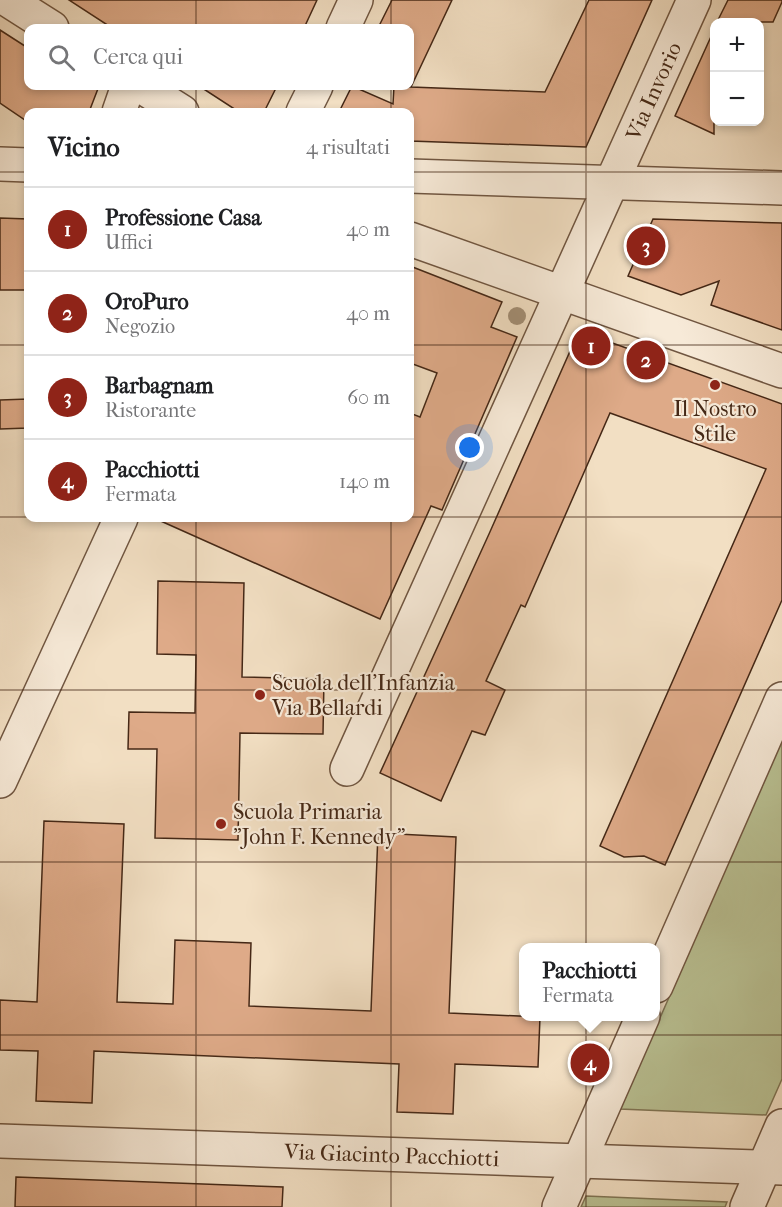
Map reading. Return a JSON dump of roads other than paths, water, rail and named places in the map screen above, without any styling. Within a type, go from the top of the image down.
[{"type":"street","points":[[8,0],[47,16]]},
{"type":"street","points":[[345,24],[356,0]]},
{"type":"street","name":"Via Invorio","points":[[347,768],[694,0]]},
{"type":"street","points":[[120,108],[127,90]]},
{"type":"street","points":[[147,90],[176,108]]},
{"type":"street","points":[[305,108],[314,90]]},
{"type":"street","points":[[0,164],[24,165]]},
{"type":"street","points":[[414,176],[782,188]]},
{"type":"street","points":[[414,239],[782,371]]},
{"type":"street","points":[[0,780],[119,522]]},
{"type":"street","points":[[660,977],[782,699]]},
{"type":"street","points":[[559,1207],[641,1021]]},
{"type":"street","points":[[747,1207],[773,1168],[782,1126]]},
{"type":"street","name":"Via Giacinto Pacchiotti","points":[[0,1141],[773,1168]]},
{"type":"place","name":"Barbagnam","points":[[646,246]]},
{"type":"place","name":"Professione Casa","points":[[591,346]]},
{"type":"place","name":"OroPuro","points":[[646,360]]},
{"type":"place","name":"Il Nostro Stile","points":[[715,385]]},
{"type":"place","name":"Scuola dell'Infanzia Via Bellardi","points":[[260,695]]},
{"type":"place","name":"Scuola Primaria \"John F. Kennedy\"","points":[[221,824]]},
{"type":"place","name":"Pacchiotti","points":[[590,1063]]}]
